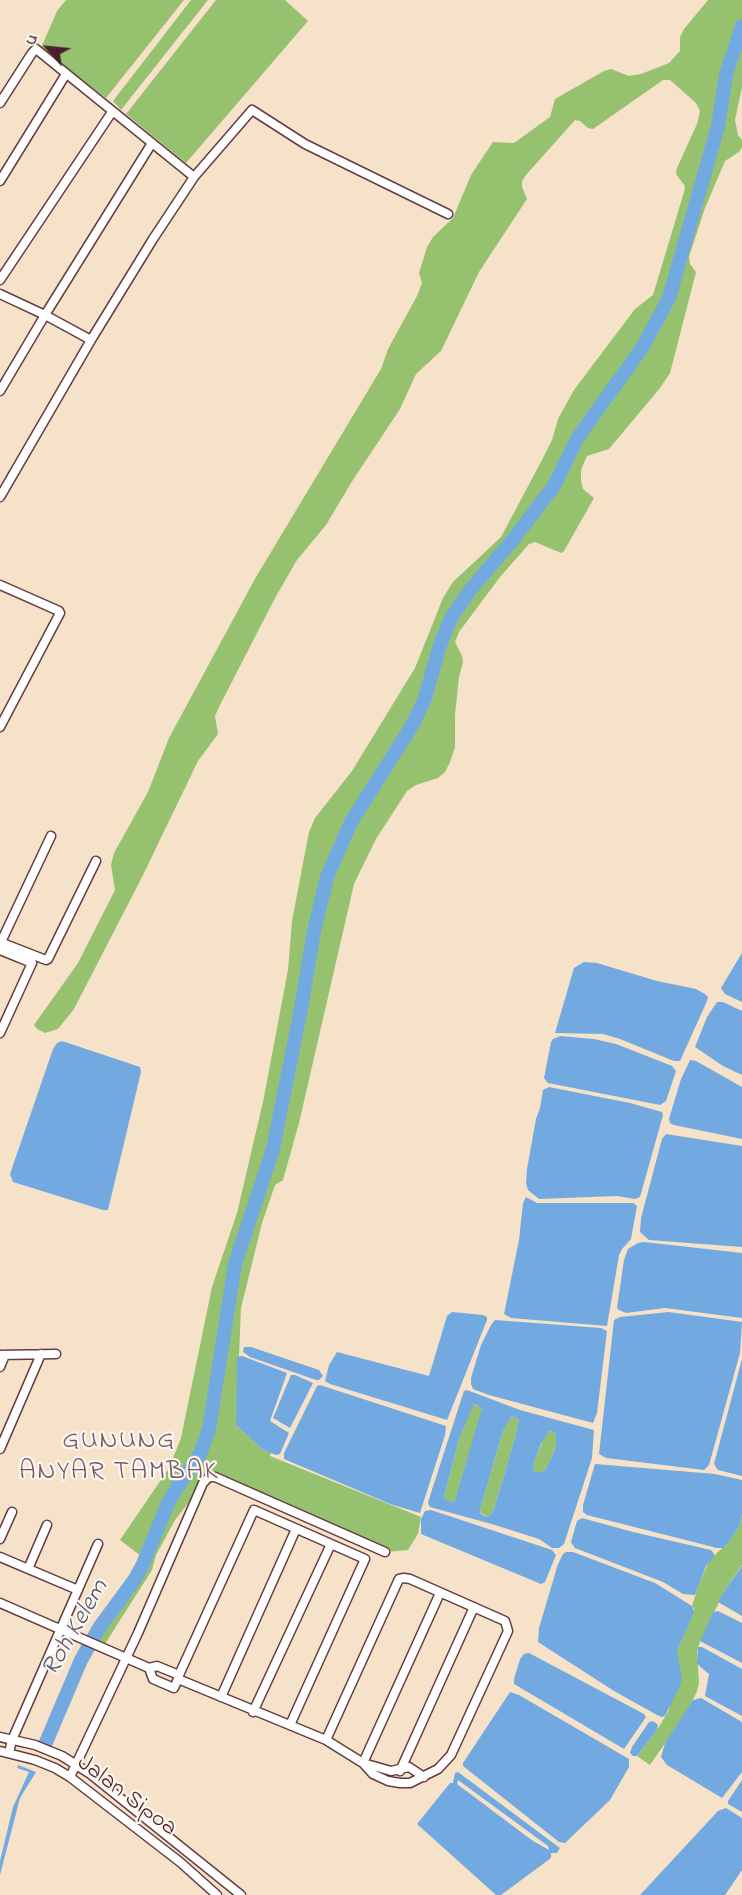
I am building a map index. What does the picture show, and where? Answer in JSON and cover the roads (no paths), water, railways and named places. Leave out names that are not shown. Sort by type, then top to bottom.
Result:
[{"type":"street","points":[[0,103],[36,49],[194,177]]},
{"type":"street","points":[[0,181],[66,74]]},
{"type":"street","points":[[0,497],[91,340],[194,177],[252,110],[305,144],[448,214]]},
{"type":"street","points":[[0,280],[112,112]]},
{"type":"street","points":[[0,391],[152,143]]},
{"type":"street","points":[[0,294],[91,340]]},
{"type":"street","points":[[0,585],[60,613],[0,728]]},
{"type":"street","points":[[51,836],[0,942],[46,960],[51,957],[96,861]]},
{"type":"street","points":[[0,1033],[32,963],[1,953]]},
{"type":"street","points":[[0,1449],[41,1354]]},
{"type":"street","points":[[0,1367],[3,1355],[56,1354]]},
{"type":"street","points":[[70,1777],[127,1657],[203,1484],[209,1477],[215,1477],[385,1552]]},
{"type":"street","points":[[149,1668],[153,1678],[174,1688],[254,1510],[365,1559],[290,1725]]},
{"type":"street","points":[[0,1539],[12,1512]]},
{"type":"street","points":[[28,1569],[47,1525]]},
{"type":"street","points":[[221,1697],[296,1529]]},
{"type":"street","points":[[4,1752],[12,1740],[98,1544]]},
{"type":"street","points":[[253,1712],[331,1544]]},
{"type":"street","points":[[0,1557],[78,1590]]},
{"type":"street","points":[[0,1603],[149,1668],[157,1666],[253,1712],[326,1740],[363,1763],[373,1774],[388,1781],[410,1783],[438,1769],[451,1755],[508,1631],[506,1621],[410,1579],[399,1580],[326,1740]]},
{"type":"street","points":[[363,1763],[440,1593]]},
{"type":"street","points":[[400,1771],[474,1607]]},
{"type":"street","points":[[0,1737],[35,1745],[62,1756],[121,1797],[241,1895]]},
{"type":"street","name":"Jalan Sipoa","points":[[4,1752],[55,1768],[70,1777],[180,1862],[217,1895]]},
{"type":"street","points":[[363,1763],[391,1771],[400,1771],[410,1767],[424,1777]]},
{"type":"water","points":[[742,953],[742,1002],[725,994],[721,988]]},
{"type":"water","points":[[584,962],[597,963],[657,981],[696,989],[708,997],[680,1061],[674,1061],[603,1034],[555,1033],[574,968]]},
{"type":"water","points":[[717,1002],[723,1002],[742,1011],[742,1075],[723,1066],[695,1047],[707,1017]]},
{"type":"water","points":[[560,1036],[594,1039],[616,1044],[672,1066],[676,1071],[666,1101],[660,1105],[548,1083],[544,1078],[551,1042]]},
{"type":"water","points":[[62,1041],[140,1067],[141,1072],[108,1210],[13,1182],[10,1174],[53,1049],[57,1043]]},
{"type":"water","points":[[690,1060],[696,1061],[742,1087],[742,1139],[670,1123],[669,1119],[681,1079]]},
{"type":"water","points":[[549,1087],[630,1103],[662,1112],[640,1197],[635,1199],[617,1196],[539,1199],[528,1190],[527,1169],[536,1119],[543,1090]]},
{"type":"water","points":[[666,1134],[742,1146],[742,1247],[649,1240],[640,1232],[641,1218],[662,1139]]},
{"type":"water","points":[[526,1197],[537,1203],[633,1203],[637,1206],[631,1239],[619,1255],[607,1326],[511,1318],[504,1314],[519,1240],[523,1203]]},
{"type":"water","points":[[644,1242],[742,1253],[742,1318],[665,1308],[626,1313],[619,1310],[617,1308],[624,1260],[628,1249]]},
{"type":"water","points":[[452,1312],[483,1315],[487,1317],[487,1320],[447,1420],[325,1381],[329,1365],[337,1352],[429,1376],[447,1316]]},
{"type":"water","points":[[669,1312],[742,1322],[740,1353],[709,1465],[704,1470],[606,1458],[599,1454],[614,1320],[620,1317]]},
{"type":"water","points":[[495,1320],[601,1328],[607,1331],[597,1413],[593,1423],[473,1389],[471,1378],[481,1345]]},
{"type":"water","points":[[244,1347],[251,1347],[319,1370],[323,1376],[316,1380],[250,1357],[243,1352]]},
{"type":"water","points":[[242,1356],[287,1373],[270,1421],[289,1433],[280,1454],[276,1455],[263,1450],[236,1425],[237,1357]]},
{"type":"water","points":[[742,1359],[742,1476],[718,1470],[714,1464]]},
{"type":"water","points":[[291,1375],[313,1383],[290,1428],[273,1418]]},
{"type":"water","points":[[320,1385],[446,1426],[420,1513],[390,1504],[284,1459],[284,1453],[317,1386]]},
{"type":"water","points":[[467,1390],[520,1410],[594,1430],[592,1458],[564,1544],[559,1548],[552,1548],[539,1539],[495,1525],[430,1507],[428,1503],[430,1496],[464,1391]],"holes":[[[474,1404],[482,1408],[455,1500],[452,1502],[444,1497],[459,1439]],[[512,1416],[519,1419],[493,1512],[487,1517],[481,1514],[480,1510],[503,1431]],[[549,1431],[554,1432],[556,1436],[555,1449],[546,1469],[537,1472],[534,1471],[533,1465]]]},
{"type":"water","points":[[595,1464],[715,1474],[742,1480],[742,1514],[739,1527],[723,1548],[717,1548],[587,1515],[583,1512],[583,1505]]},
{"type":"water","points":[[431,1510],[552,1550],[556,1555],[545,1582],[541,1584],[421,1534],[421,1519],[425,1511]]},
{"type":"water","points":[[582,1518],[711,1550],[714,1557],[706,1566],[695,1595],[683,1594],[663,1582],[575,1548],[571,1542],[577,1521]]},
{"type":"water","points":[[566,1552],[573,1552],[655,1583],[692,1606],[694,1612],[677,1651],[682,1677],[680,1686],[665,1716],[657,1715],[614,1691],[538,1642],[539,1628],[558,1564]]},
{"type":"water","points":[[742,1566],[742,1616],[718,1602]]},
{"type":"water","points":[[718,1611],[742,1623],[742,1663],[700,1641],[713,1612]]},
{"type":"water","points":[[698,1647],[742,1669],[742,1716],[705,1696],[709,1674],[697,1664]]},
{"type":"water","points":[[529,1653],[644,1714],[646,1717],[624,1749],[514,1684],[520,1659],[524,1654]]},
{"type":"water","points":[[510,1692],[519,1695],[629,1759],[629,1767],[610,1800],[565,1843],[559,1842],[463,1766]]},
{"type":"water","points":[[701,1698],[742,1722],[742,1772],[722,1798],[667,1765],[661,1757],[665,1743],[693,1700]]},
{"type":"water","points":[[653,1721],[658,1725],[657,1730],[637,1756],[633,1756],[630,1753],[632,1747],[649,1722]]},
{"type":"water","points":[[18,1765],[36,1772],[20,1798],[0,1875],[0,1861],[13,1807],[29,1772],[17,1768]]},
{"type":"water","points":[[458,1772],[560,1848],[557,1853],[551,1853],[551,1858],[501,1895],[496,1895],[417,1824],[450,1783],[453,1783],[455,1773]],"holes":[[[458,1780],[548,1846],[549,1850],[533,1841],[457,1784]]]},
{"type":"water","points":[[742,1780],[742,1812],[728,1804],[728,1801]]},
{"type":"water","points":[[726,1808],[742,1818],[742,1870],[725,1895],[640,1895],[718,1811]]},
{"type":"waterway","name":"Roh Kelem","points":[[44,1747],[81,1660],[99,1628],[135,1579],[168,1503],[200,1454],[209,1429],[235,1264],[273,1149],[314,931],[327,877],[351,822],[413,724],[425,698],[440,645],[452,616],[554,486],[578,437],[642,348],[669,298],[718,126],[726,75],[742,26]]},
{"type":"district","name":"GUNUNG ANYAR TAMBAK","points":[[119,1458]]}]
